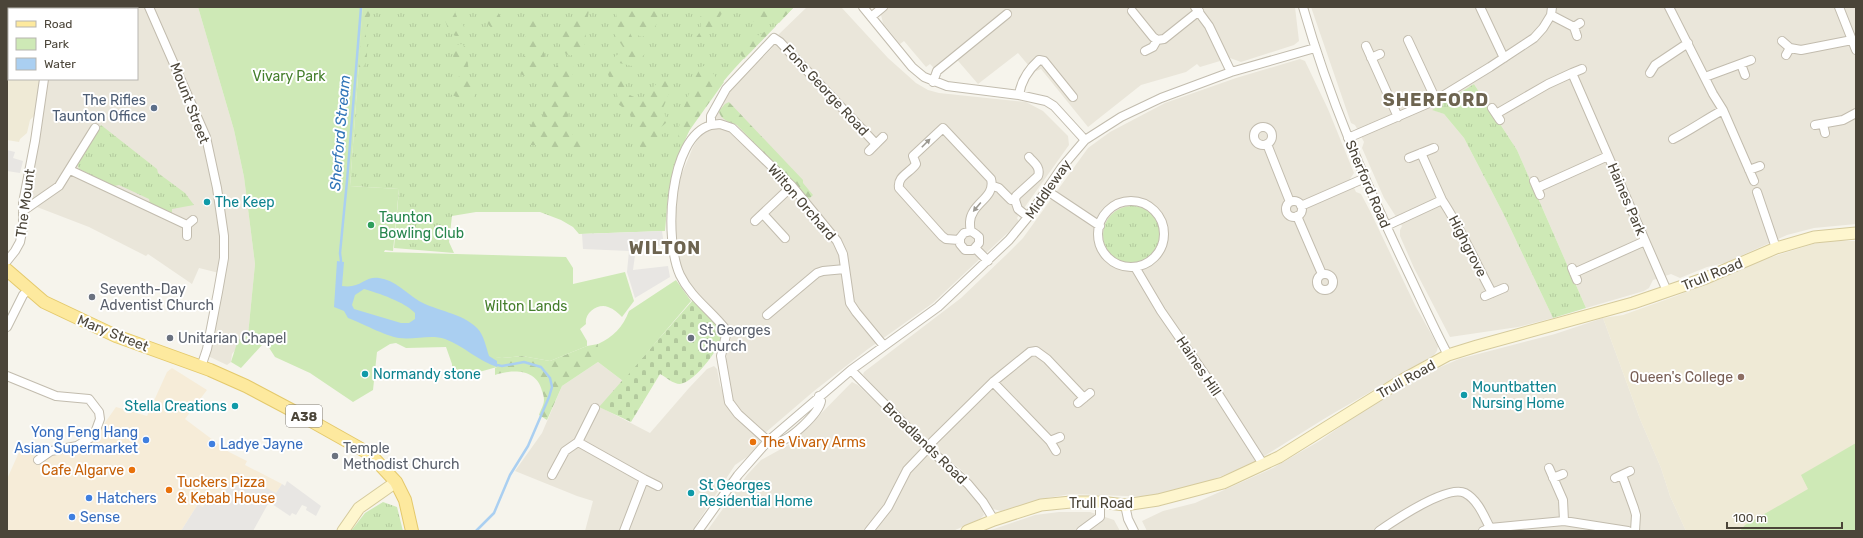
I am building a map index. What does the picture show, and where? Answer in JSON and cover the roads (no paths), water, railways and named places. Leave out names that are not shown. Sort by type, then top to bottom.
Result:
[{"type":"main road","name":"A38","points":[[7,270],[29,289]]},
{"type":"main road","name":"Mary Street","points":[[29,289],[44,302],[80,320],[201,367]]},
{"type":"main road","name":"A38","points":[[201,367],[246,386],[348,440],[370,454],[396,482],[405,500],[412,531]]},
{"type":"street","name":"Mount Street","points":[[149,7],[206,137],[217,188],[224,236],[224,258],[207,349],[201,367]]},
{"type":"street","points":[[863,7],[912,67],[924,77],[933,82],[947,86],[1019,95],[1046,101],[1054,106],[1085,140]]},
{"type":"street","points":[[871,17],[883,7]]},
{"type":"street","name":"Sherford Road","points":[[1303,7],[1315,48],[1348,138],[1386,226],[1448,355]]},
{"type":"street","points":[[1480,7],[1504,58]]},
{"type":"street","points":[[1669,7],[1723,110],[1754,181]]},
{"type":"street","points":[[1839,7],[1856,50]]},
{"type":"street","points":[[1145,51],[1152,49],[1157,40],[1164,38],[1197,9],[1210,26],[1231,72]]},
{"type":"street","points":[[1131,11],[1157,40]]},
{"type":"street","points":[[1348,138],[1436,100],[1504,58],[1534,38],[1543,28],[1551,11],[1577,25],[1577,36]]},
{"type":"street","points":[[933,82],[937,71],[1007,14]]},
{"type":"street","name":"Fons George Road","points":[[711,125],[711,116],[726,89],[774,38],[780,42],[876,144]]},
{"type":"street","points":[[1408,40],[1436,100]]},
{"type":"street","points":[[1782,41],[1788,52],[1852,40]]},
{"type":"street","points":[[1650,73],[1655,65],[1688,43]]},
{"type":"street","points":[[1366,46],[1398,117]]},
{"type":"street","name":"Middleway","points":[[698,531],[738,475],[770,440],[819,396],[851,370],[938,307],[1009,240],[1028,217],[1071,154],[1085,140],[1100,129],[1140,106],[1231,72],[1315,48]]},
{"type":"street","points":[[1371,58],[1380,54]]},
{"type":"street","points":[[1019,95],[1021,82],[1030,68],[1039,60],[1044,61],[1073,97]]},
{"type":"street","points":[[1705,77],[1751,60]]},
{"type":"street","points":[[1741,64],[1745,75]]},
{"type":"street","points":[[1496,114],[1548,84],[1582,69]]},
{"type":"street","name":"Haines Park","points":[[1572,73],[1667,292]]},
{"type":"street","name":"The Mount","points":[[7,261],[20,242],[23,227],[23,210],[44,80]]},
{"type":"street","points":[[1673,139],[1698,126],[1723,110]]},
{"type":"street","points":[[1825,133],[1819,125],[1843,120],[1856,113]]},
{"type":"street","name":"Wilton Orchard","points":[[711,125],[720,124],[732,128],[792,186],[837,241],[843,254],[850,303],[884,346]]},
{"type":"street","points":[[711,125],[698,130],[693,136],[677,174],[670,222],[672,238],[678,269],[686,287],[727,331],[721,356],[729,402],[738,414],[770,440]]},
{"type":"street","points":[[23,210],[59,186],[96,128]]},
{"type":"street","points":[[959,240],[946,239],[942,236],[899,188],[898,183],[901,178],[916,164],[913,156],[944,128],[991,179],[993,186],[988,195],[970,216],[972,231]]},
{"type":"street","name":"Fons George Road","points":[[869,151],[883,137]]},
{"type":"street","points":[[1267,144],[1290,202]]},
{"type":"street","points":[[1410,158],[1434,148]]},
{"type":"street","name":"Highgrove","points":[[1421,153],[1442,200],[1458,224],[1489,294],[1504,288]]},
{"type":"street","name":"Haines Park","points":[[1537,188],[1608,156]]},
{"type":"street","points":[[1028,217],[1018,209],[1015,200],[1016,196],[1038,176],[1038,167],[1029,157]]},
{"type":"street","points":[[1749,170],[1760,166]]},
{"type":"street","points":[[70,170],[190,223],[187,236]]},
{"type":"street","points":[[1301,206],[1365,178]]},
{"type":"street","points":[[755,221],[792,186]]},
{"type":"street","points":[[993,186],[999,188],[1011,200],[1015,200]]},
{"type":"street","points":[[1046,190],[1100,226]]},
{"type":"street","points":[[1758,192],[1776,248]]},
{"type":"street","name":"Highgrove","points":[[1386,226],[1442,200]]},
{"type":"street","points":[[1296,201],[1301,206],[1301,212],[1297,216],[1289,216],[1286,212],[1287,205],[1290,202],[1296,201]]},
{"type":"street","points":[[1127,202],[1144,204],[1151,208],[1159,216],[1163,226],[1164,237],[1162,246],[1157,255],[1147,263],[1135,267],[1126,266],[1109,259],[1100,243],[1100,226],[1106,213],[1112,207],[1127,202]]},
{"type":"street","points":[[763,214],[785,238]]},
{"type":"street","points":[[1297,216],[1322,274]]},
{"type":"street","points":[[972,231],[977,234],[980,240],[976,248],[970,251],[965,250],[959,240],[964,233],[972,231]]},
{"type":"street","name":"Trull Road","points":[[967,531],[994,520],[1041,505],[1071,502],[1100,502],[1125,505],[1158,500],[1223,483],[1279,457],[1404,379],[1448,355],[1607,311],[1667,292],[1706,278],[1776,248],[1814,237],[1856,233]]},
{"type":"street","name":"Haines Park","points":[[1574,274],[1645,241]]},
{"type":"street","points":[[976,248],[988,261]]},
{"type":"street","name":"Haines Hill","points":[[1135,267],[1162,311],[1215,389],[1263,464]]},
{"type":"street","points":[[767,315],[817,273],[845,269]]},
{"type":"street","points":[[7,327],[23,295],[29,289]]},
{"type":"street","points":[[869,531],[888,507],[907,470],[993,382],[1030,352],[1036,351],[1047,359],[1084,398]]},
{"type":"street","name":"Broadlands Road","points":[[851,370],[928,447],[968,484],[983,502],[994,520]]},
{"type":"street","points":[[7,376],[56,396],[89,399],[98,412],[100,419],[90,438],[78,446],[51,451],[38,460]]},
{"type":"street","points":[[993,382],[1050,441],[1056,451]]},
{"type":"street","points":[[552,475],[565,451],[578,442],[595,408]]},
{"type":"street","points":[[1050,441],[1060,437]]},
{"type":"street","points":[[578,442],[658,486]]},
{"type":"street","points":[[1549,468],[1563,500],[1564,521]]},
{"type":"street","points":[[1630,471],[1618,476],[1634,508],[1636,515],[1635,531]]},
{"type":"street","points":[[1553,478],[1563,474]]},
{"type":"street","points":[[624,531],[644,479]]},
{"type":"street","points":[[343,531],[359,508],[396,482]]},
{"type":"street","points":[[1379,531],[1404,514],[1451,491],[1464,492],[1471,497],[1484,516],[1487,530],[1564,521],[1602,529],[1628,531]]},
{"type":"street","points":[[1081,531],[1100,517],[1100,502]]},
{"type":"street","points":[[1125,505],[1128,520],[1134,531]]},
{"type":"water","points":[[337,261],[344,262],[342,286],[354,286],[374,278],[385,279],[395,284],[419,301],[471,323],[481,334],[489,356],[497,361],[497,367],[445,339],[434,337],[393,337],[348,318],[344,311],[334,307]],"holes":[[[364,289],[391,298],[405,305],[415,313],[415,319],[409,323],[401,323],[354,309],[352,305],[355,295]]]},
{"type":"waterway","name":"Sherford Stream","points":[[341,261],[340,253],[361,7]]},
{"type":"waterway","points":[[476,531],[494,513],[510,475],[528,446],[552,387],[550,378],[541,367],[524,362],[502,366],[497,365]]},
{"type":"place","name":"The Rifles Taunton Office","points":[[154,108]]},
{"type":"place","name":"The Keep","points":[[207,202]]},
{"type":"place","name":"Taunton Bowling Club","points":[[371,225]]},
{"type":"place","name":"Seventh-Day Adventist Church","points":[[92,297]]},
{"type":"place","name":"Unitarian Chapel","points":[[170,338]]},
{"type":"place","name":"St Georges Church","points":[[691,338]]},
{"type":"place","name":"Normandy stone","points":[[365,374]]},
{"type":"place","name":"Queen's College","points":[[1741,377]]},
{"type":"place","name":"Mountbatten Nursing Home","points":[[1464,395]]},
{"type":"place","name":"Stella Creations","points":[[235,406]]},
{"type":"place","name":"Yong Feng Hang Asian Supermarket","points":[[146,440]]},
{"type":"place","name":"The Vivary Arms","points":[[753,442]]},
{"type":"place","name":"Ladye Jayne","points":[[212,444]]},
{"type":"place","name":"Temple Methodist Church","points":[[335,456]]},
{"type":"place","name":"Cafe Algarve","points":[[132,470]]},
{"type":"place","name":"Tuckers Pizza & Kebab House","points":[[169,490]]},
{"type":"place","name":"St Georges Residential Home","points":[[691,493]]},
{"type":"place","name":"Hatchers","points":[[89,498]]},
{"type":"place","name":"Sense","points":[[72,517]]},
{"type":"district","name":"SHERFORD","points":[[1436,100]]},
{"type":"district","name":"WILTON","points":[[665,248]]},
{"type":"park label","name":"Vivary Park","points":[[289,76]]},
{"type":"park label","name":"Wilton Lands","points":[[526,306]]}]
